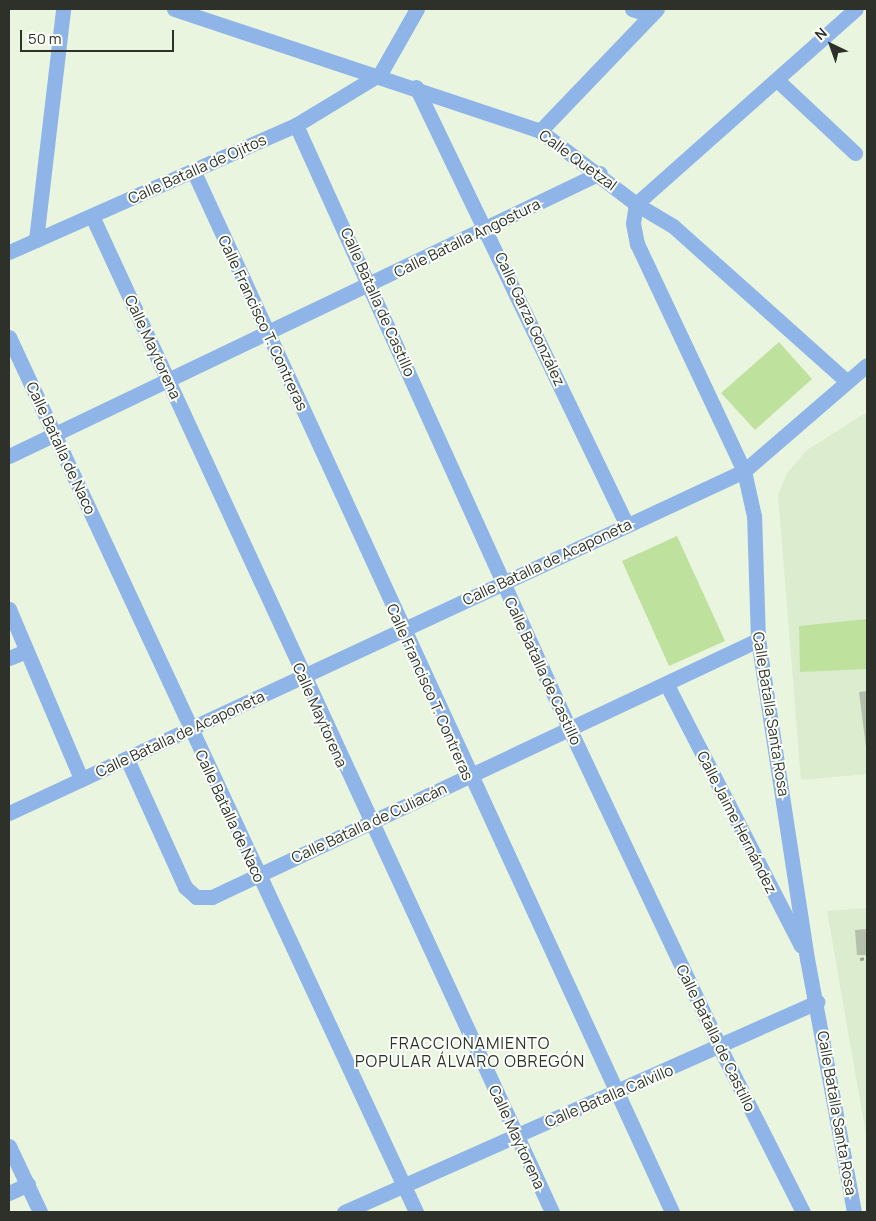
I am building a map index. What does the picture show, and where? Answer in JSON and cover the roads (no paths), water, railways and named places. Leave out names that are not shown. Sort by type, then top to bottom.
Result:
[{"type":"street","points":[[36,240],[63,9]]},
{"type":"street","name":"Calle Quetzal","points":[[174,9],[380,74],[540,131],[600,173],[636,204],[673,226],[845,380]]},
{"type":"street","points":[[380,74],[417,9]]},
{"type":"street","points":[[632,9],[654,12]]},
{"type":"street","points":[[636,204],[856,9]]},
{"type":"street","points":[[540,131],[654,12]]},
{"type":"street","name":"Calle Batalla de Ojitos","points":[[9,252],[296,125],[380,74]]},
{"type":"street","points":[[777,80],[856,153]]},
{"type":"street","name":"Calle Garza González","points":[[416,87],[487,229],[627,525]]},
{"type":"street","name":"Calle Batalla de Castillo","points":[[296,125],[371,285],[501,582],[569,728],[720,1048],[803,1212]]},
{"type":"street","name":"Calle Francisco T. Contreras","points":[[193,170],[469,777],[672,1212]]},
{"type":"street","name":"Calle Batalla Angostura","points":[[9,456],[168,379],[371,285],[600,173]]},
{"type":"street","name":"Calle Batalla Santa Rosa","points":[[636,204],[637,244],[744,471],[754,516],[758,640],[808,959],[854,1212]]},
{"type":"street","name":"Calle Maytorena","points":[[92,216],[168,379],[369,824],[552,1212]]},
{"type":"street","name":"Calle Batalla de Naco","points":[[9,337],[190,730],[416,1212]]},
{"type":"street","points":[[845,380],[866,367]]},
{"type":"street","name":"Calle Batalla de Acaponeta","points":[[9,813],[403,631],[501,582],[744,471],[845,380]]},
{"type":"street","points":[[9,608],[81,779]]},
{"type":"street","name":"Calle Batalla de Culiacán","points":[[128,759],[185,887],[196,897],[212,897],[257,874],[369,824],[569,728],[667,685],[758,640]]},
{"type":"street","points":[[9,658],[26,651]]},
{"type":"street","name":"Calle Jaime Hernández","points":[[667,685],[808,959]]},
{"type":"street","name":"Calle Batalla Calvillo","points":[[344,1212],[516,1135],[616,1094],[720,1048],[817,1002]]},
{"type":"street","points":[[9,1146],[40,1212]]},
{"type":"street","points":[[9,1193],[28,1184]]},
{"type":"district","name":"FRACCIONAMIENTO POPULAR ÁLVARO OBREGÓN","points":[[470,1052]]}]
